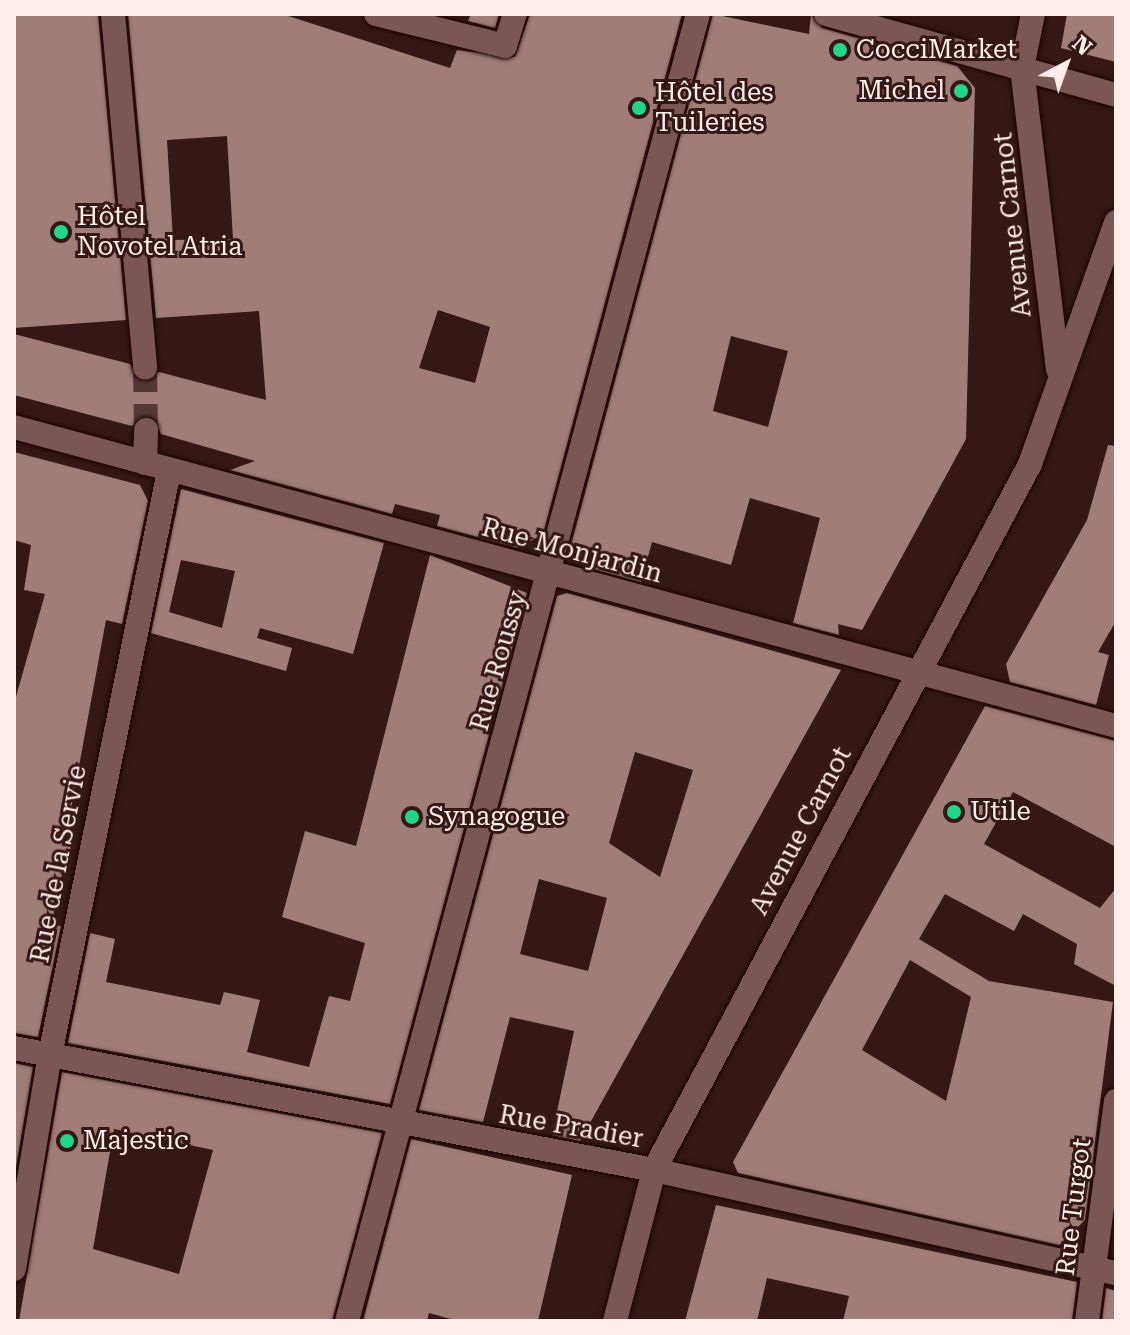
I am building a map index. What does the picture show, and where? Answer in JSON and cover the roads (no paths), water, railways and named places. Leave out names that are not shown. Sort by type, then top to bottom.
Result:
[{"type":"street","points":[[113,14],[145,368]]},
{"type":"street","points":[[376,14],[505,46],[515,14]]},
{"type":"street","name":"Rue Roussy","points":[[347,1321],[398,1125],[553,574],[698,14]]},
{"type":"street","points":[[826,14],[1116,95]]},
{"type":"street","name":"Avenue Carnot","points":[[1033,14],[1022,68],[1058,375]]},
{"type":"street","name":"Avenue Carnot","points":[[615,1321],[654,1170],[914,676],[1030,464],[1058,375],[1116,222]]},
{"type":"street","name":"Rue Monjardin","points":[[14,427],[914,676],[1116,726]]},
{"type":"street","points":[[145,463],[146,430]]},
{"type":"street","name":"Rue de la Servie","points":[[14,1269],[50,1055],[169,471]]},
{"type":"street","name":"Rue Pradier","points":[[14,1048],[398,1125],[654,1170],[1105,1271]]},
{"type":"street","name":"Rue Turgot","points":[[1087,1321],[1105,1271],[1116,1101]]},
{"type":"tunnel","points":[[145,368],[146,430]]},
{"type":"place","name":"CocciMarket","points":[[840,50]]},
{"type":"place","name":"Michel","points":[[961,91]]},
{"type":"place","name":"Hôtel des Tuileries","points":[[639,108]]},
{"type":"place","name":"Hôtel Novotel Atria","points":[[61,232]]},
{"type":"place","name":"Utile","points":[[954,812]]},
{"type":"place","name":"Synagogue","points":[[412,817]]},
{"type":"place","name":"Majestic","points":[[67,1141]]}]
